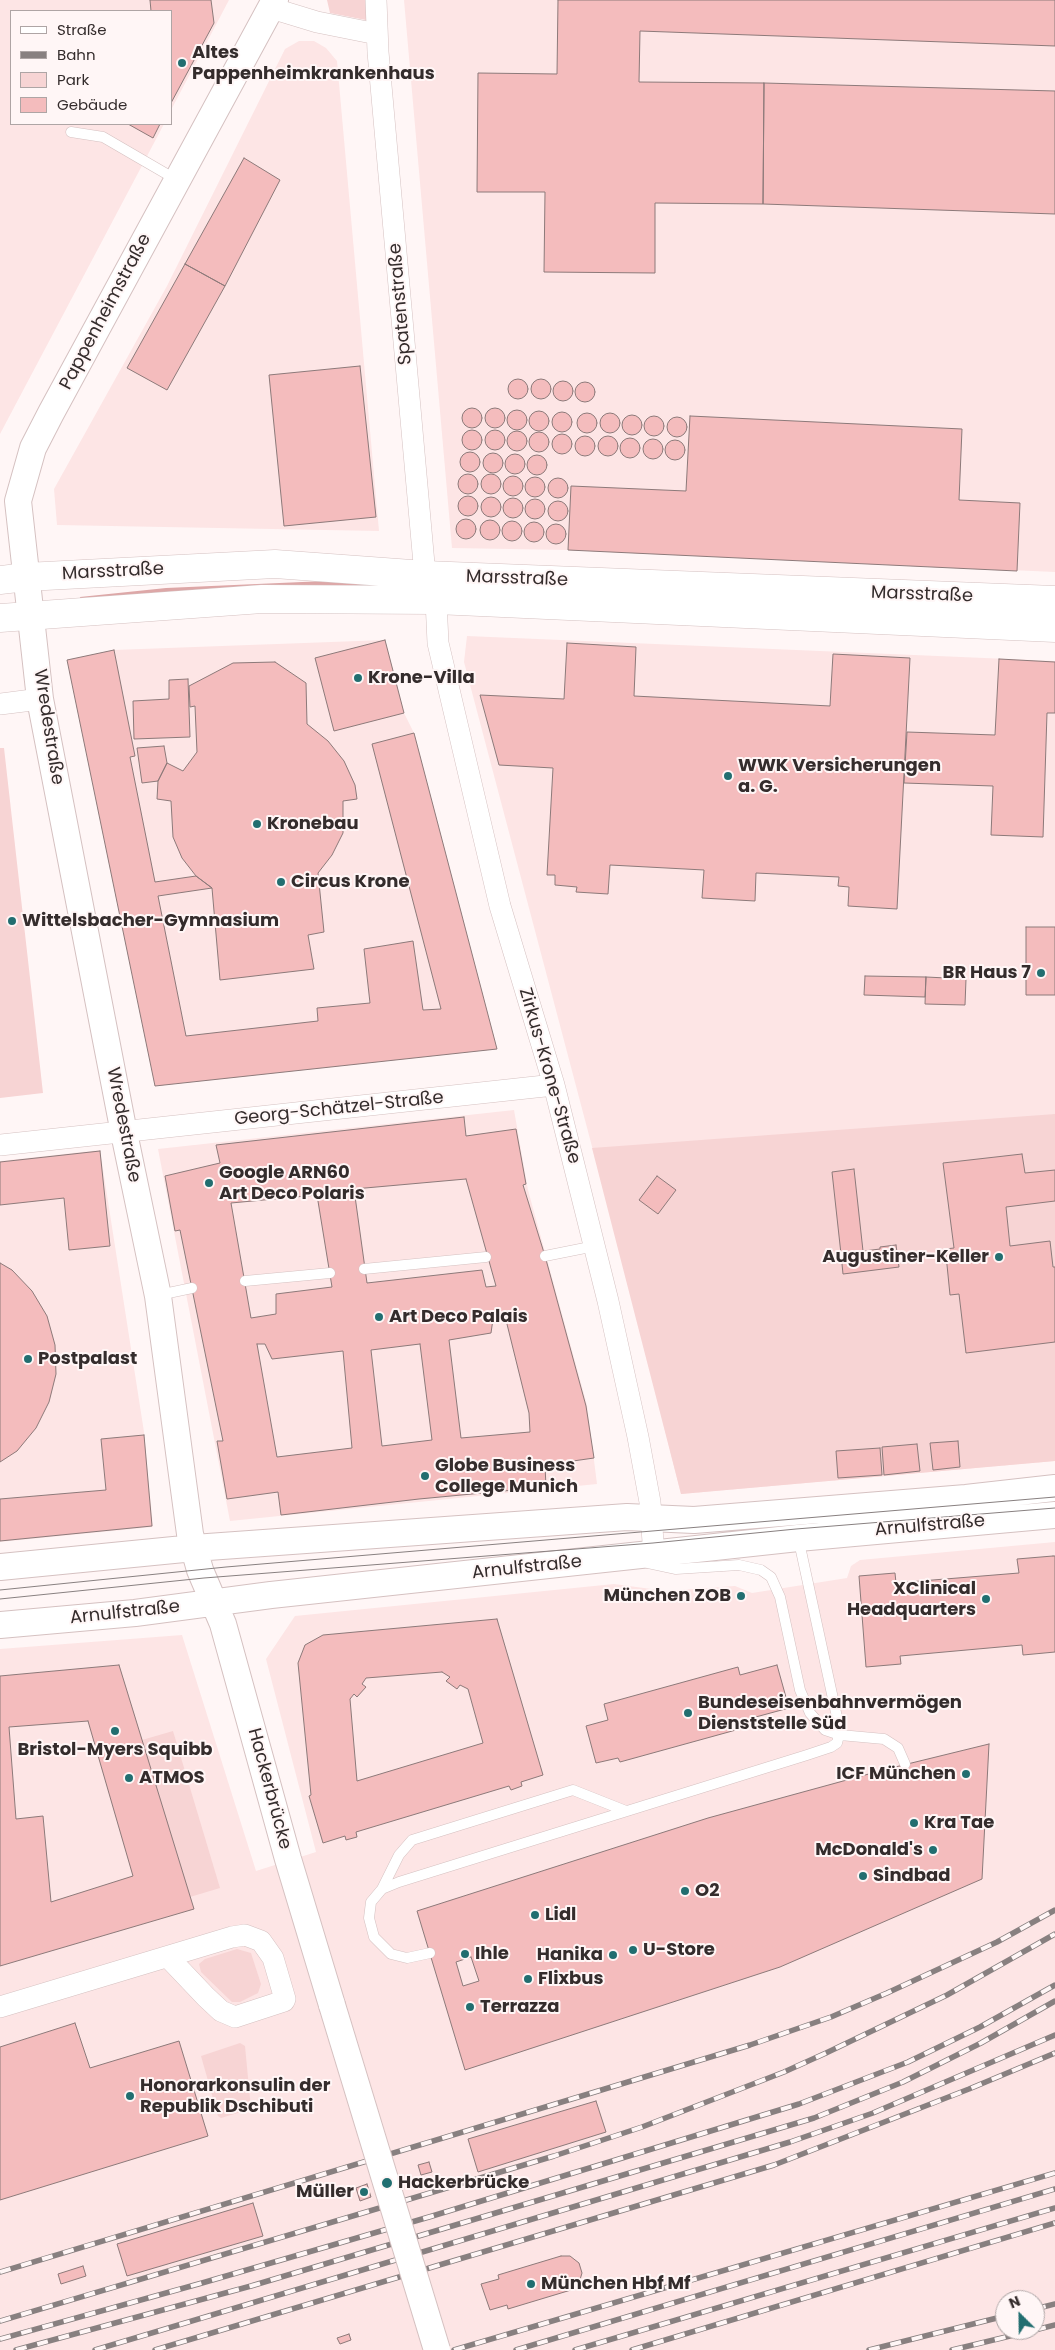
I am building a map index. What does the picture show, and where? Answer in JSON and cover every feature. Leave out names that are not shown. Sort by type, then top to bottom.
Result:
[{"type":"main road","name":"Marsstraße","points":[[13,578],[275,564],[425,575],[1045,600]]},
{"type":"main road","name":"Marsstraße","points":[[0,618],[262,600],[436,600],[1044,628]]},
{"type":"street","name":"Spatenstraße","points":[[376,0],[377,34],[425,575]]},
{"type":"street","points":[[277,3],[317,22],[377,34]]},
{"type":"street","name":"Pappenheimstraße","points":[[35,646],[32,615],[13,578],[18,502],[33,448],[177,180],[277,3]]},
{"type":"street","name":"Zirkus-Krone-Straße","points":[[436,600],[438,643],[500,906],[554,1085],[595,1246],[638,1437],[651,1519],[654,1555]]},
{"type":"street","name":"Marsstraße","points":[[1044,628],[1045,600]]},
{"type":"street","name":"Wredestraße","points":[[35,646],[40,699],[124,1133],[158,1296],[187,1515],[194,1548],[214,1602]]},
{"type":"street","points":[[0,704],[40,699]]},
{"type":"street","name":"Georg-Schätzel-Straße","points":[[0,1145],[554,1085]]},
{"type":"street","name":"Arnulfstraße","points":[[0,1625],[135,1613],[214,1602],[654,1555],[795,1525],[966,1498],[1055,1488]]},
{"type":"street","name":"Arnulfstraße","points":[[0,1567],[194,1548],[627,1517],[795,1525],[1055,1515]]},
{"type":"street","name":"Hackerbrücke","points":[[214,1602],[223,1624],[288,1859],[437,2350]]},
{"type":"street","points":[[0,2007],[168,1957],[232,1938],[244,1935],[261,1941],[273,1958],[285,1999],[235,2017],[221,2011],[168,1957]]},
{"type":"lane","points":[[70,132],[103,138],[177,180]]},
{"type":"lane","points":[[545,1256],[595,1246]]},
{"type":"lane","points":[[364,1269],[486,1257]]},
{"type":"lane","points":[[245,1281],[330,1273]]},
{"type":"lane","points":[[158,1296],[192,1288]]},
{"type":"lane","points":[[382,1889],[399,1882],[831,1747],[837,1743],[840,1735],[795,1525]]},
{"type":"lane","points":[[615,1559],[642,1561],[676,1569],[739,1565],[761,1570],[770,1577],[780,1597],[803,1699],[810,1713],[825,1730],[840,1735],[884,1738],[898,1748],[905,1764]]},
{"type":"lane","points":[[430,1953],[407,1958],[391,1954],[374,1937],[369,1918],[371,1902],[382,1889],[399,1855],[412,1840],[572,1790],[626,1811]]},
{"type":"shaded area","points":[[0,0],[229,0],[172,108],[172,10],[10,10],[10,125],[163,125],[0,434]]},
{"type":"shaded area","points":[[404,0],[1055,0],[1055,572],[568,550],[452,548]]},
{"type":"shaded area","points":[[299,41],[314,41],[326,48],[337,61],[379,531],[57,525],[54,489],[167,286],[285,49]]},
{"type":"shaded area","points":[[325,581],[996,610],[996,614],[81,603],[80,597],[166,588]]},
{"type":"shaded area","points":[[467,636],[1055,661],[1055,1461],[681,1494],[632,1298],[464,662]]},
{"type":"shaded area","name":"Circus Krone","points":[[385,640],[404,713],[414,733],[497,1049],[155,1086],[67,660],[114,650]]},
{"type":"shaded area","name":"Art Deco Palais","points":[[514,1110],[528,1190],[587,1405],[597,1484],[230,1521],[158,1149]]},
{"type":"shaded area","points":[[100,1150],[144,1432],[153,1527],[0,1542],[0,1161]]},
{"type":"shaded area","points":[[1055,1542],[1055,2350],[0,2350],[0,1649],[182,1635],[256,1871],[316,1852],[266,1659],[295,1616],[614,1584],[666,1591],[735,1586],[752,1593],[847,1578],[851,1566],[860,1560]]},
{"type":"green space","points":[[327,0],[369,0],[371,21],[330,13]]},
{"type":"green space","name":"Wittelsbacher-Gymnasium","points":[[0,748],[4,748],[43,1093],[0,1098]]},
{"type":"green space","name":"Augustiner-Keller","points":[[1055,1114],[1055,1461],[681,1494],[592,1148]]},
{"type":"green space","points":[[173,1731],[220,1888],[190,1897],[142,1740]]},
{"type":"green space","points":[[237,1949],[251,1953],[261,1984],[258,1993],[240,2002],[232,2002],[201,1972],[199,1964],[205,1959]]},
{"type":"green space","points":[[240,2043],[245,2046],[251,2109],[221,2118],[218,2116],[201,2056]]},
{"type":"building","name":"Altes Pappenheimkrankenhaus","points":[[150,0],[211,0],[214,23],[172,101],[172,10],[151,10]]},
{"type":"building","points":[[558,0],[1055,0],[1055,46],[640,31],[639,82],[764,83],[763,204],[655,203],[655,273],[544,272],[545,192],[477,192],[478,73],[557,74]]},
{"type":"building","points":[[764,83],[1055,91],[1055,214],[763,204]]},
{"type":"building","name":"Altes Pappenheimkrankenhaus","points":[[130,125],[160,125],[153,138]]},
{"type":"building","points":[[244,158],[280,180],[225,286],[185,264]]},
{"type":"building","points":[[185,264],[225,286],[167,390],[127,368]]},
{"type":"building","points":[[360,366],[376,517],[284,526],[269,375]]},
{"type":"building","points":[[518,379],[525,382],[528,389],[525,396],[518,399],[511,396],[508,389],[511,382]]},
{"type":"building","points":[[541,379],[548,382],[551,389],[548,396],[541,399],[534,396],[531,389],[534,382]]},
{"type":"building","points":[[563,381],[570,384],[573,391],[570,398],[563,401],[556,398],[553,391],[556,384]]},
{"type":"building","points":[[585,382],[592,385],[595,392],[592,399],[585,402],[578,399],[575,392],[578,385]]},
{"type":"building","points":[[472,408],[479,411],[482,418],[479,425],[472,428],[465,425],[462,418],[465,411]]},
{"type":"building","points":[[495,408],[502,411],[505,418],[502,425],[495,428],[488,425],[485,418],[488,411]]},
{"type":"building","points":[[517,410],[524,413],[527,420],[524,427],[517,430],[510,427],[507,420],[510,413]]},
{"type":"building","points":[[539,411],[546,414],[549,421],[546,428],[539,431],[532,428],[529,421],[532,414]]},
{"type":"building","points":[[562,412],[569,415],[572,422],[569,429],[562,432],[555,429],[552,422],[555,415]]},
{"type":"building","points":[[587,413],[594,416],[597,423],[594,430],[587,433],[580,430],[577,423],[580,416]]},
{"type":"building","points":[[610,413],[617,416],[620,423],[617,430],[610,433],[603,430],[600,423],[603,416]]},
{"type":"building","points":[[632,415],[639,418],[642,425],[639,432],[632,435],[625,432],[622,425],[625,418]]},
{"type":"building","points":[[654,416],[661,419],[664,426],[661,433],[654,436],[647,433],[644,426],[647,419]]},
{"type":"building","points":[[690,416],[962,429],[959,500],[1020,503],[1017,571],[568,550],[571,486],[686,491]]},
{"type":"building","points":[[677,417],[684,420],[687,427],[684,434],[677,437],[670,434],[667,427],[670,420]]},
{"type":"building","points":[[472,430],[479,433],[482,440],[479,447],[472,450],[465,447],[462,440],[465,433]]},
{"type":"building","points":[[495,430],[502,433],[505,440],[502,447],[495,450],[488,447],[485,440],[488,433]]},
{"type":"building","points":[[517,431],[524,434],[527,441],[524,448],[517,451],[510,448],[507,441],[510,434]]},
{"type":"building","points":[[539,432],[546,435],[549,442],[546,449],[539,452],[532,449],[529,442],[532,435]]},
{"type":"building","points":[[562,434],[569,437],[572,444],[569,451],[562,454],[555,451],[552,444],[555,437]]},
{"type":"building","points":[[585,436],[592,439],[595,446],[592,453],[585,456],[578,453],[575,446],[578,439]]},
{"type":"building","points":[[608,436],[615,439],[618,446],[615,453],[608,456],[601,453],[598,446],[601,439]]},
{"type":"building","points":[[630,438],[637,441],[640,448],[637,455],[630,458],[623,455],[620,448],[623,441]]},
{"type":"building","points":[[653,439],[660,442],[663,449],[660,456],[653,459],[646,456],[643,449],[646,442]]},
{"type":"building","points":[[675,440],[682,443],[685,450],[682,457],[675,460],[668,457],[665,450],[668,443]]},
{"type":"building","points":[[470,452],[477,455],[480,462],[477,469],[470,472],[463,469],[460,462],[463,455]]},
{"type":"building","points":[[493,453],[500,456],[503,463],[500,470],[493,473],[486,470],[483,463],[486,456]]},
{"type":"building","points":[[515,454],[522,457],[525,464],[522,471],[515,474],[508,471],[505,464],[508,457]]},
{"type":"building","points":[[537,455],[544,458],[547,465],[544,472],[537,475],[530,472],[527,465],[530,458]]},
{"type":"building","points":[[468,474],[475,477],[478,484],[475,491],[468,494],[461,491],[458,484],[461,477]]},
{"type":"building","points":[[491,474],[498,477],[501,484],[498,491],[491,494],[484,491],[481,484],[484,477]]},
{"type":"building","points":[[513,476],[520,479],[523,486],[520,493],[513,496],[506,493],[503,486],[506,479]]},
{"type":"building","points":[[535,477],[542,480],[545,487],[542,494],[535,497],[528,494],[525,487],[528,480]]},
{"type":"building","points":[[558,478],[565,481],[568,488],[565,495],[558,498],[551,495],[548,488],[551,481]]},
{"type":"building","points":[[468,496],[475,499],[478,506],[475,513],[468,516],[461,513],[458,506],[461,499]]},
{"type":"building","points":[[491,497],[498,500],[501,507],[498,514],[491,517],[484,514],[481,507],[484,500]]},
{"type":"building","points":[[513,498],[520,501],[523,508],[520,515],[513,518],[506,515],[503,508],[506,501]]},
{"type":"building","points":[[535,499],[542,502],[545,509],[542,516],[535,519],[528,516],[525,509],[528,502]]},
{"type":"building","points":[[558,501],[565,504],[568,511],[565,518],[558,521],[551,518],[548,511],[551,504]]},
{"type":"building","points":[[466,519],[473,522],[476,529],[473,536],[466,539],[459,536],[456,529],[459,522]]},
{"type":"building","points":[[490,520],[497,523],[500,530],[497,537],[490,540],[483,537],[480,530],[483,523]]},
{"type":"building","points":[[512,521],[519,524],[522,531],[519,538],[512,541],[505,538],[502,531],[505,524]]},
{"type":"building","points":[[534,522],[541,525],[544,532],[541,539],[534,542],[527,539],[524,532],[527,525]]},
{"type":"building","points":[[556,524],[563,527],[566,534],[563,541],[556,544],[549,541],[546,534],[549,527]]},
{"type":"building","name":"Krone-Villa","points":[[385,640],[404,713],[334,731],[315,658]]},
{"type":"building","name":"WWK Versicherungen a. G.","points":[[567,643],[636,647],[634,696],[830,706],[833,654],[910,658],[897,909],[848,906],[849,887],[838,886],[839,877],[756,873],[755,901],[702,898],[704,870],[610,865],[608,894],[576,892],[577,887],[555,885],[555,875],[547,875],[553,768],[499,765],[480,695],[564,699]]},
{"type":"building","points":[[114,650],[135,756],[130,757],[155,882],[196,876],[212,888],[158,896],[186,1036],[318,1021],[317,1008],[370,1003],[364,949],[413,941],[423,1010],[441,1009],[372,744],[414,733],[497,1049],[155,1086],[67,660]]},
{"type":"building","points":[[999,659],[1055,662],[1055,713],[1047,713],[1043,837],[991,835],[993,786],[904,783],[907,732],[995,735]]},
{"type":"building","name":"Kronebau","points":[[275,662],[306,683],[307,724],[328,741],[344,761],[355,785],[357,799],[343,801],[343,833],[332,855],[318,873],[324,932],[308,935],[314,969],[220,980],[212,888],[196,876],[182,858],[173,837],[171,801],[157,799],[158,781],[167,763],[183,771],[197,752],[195,706],[190,707],[189,686],[233,663]]},
{"type":"building","points":[[188,679],[190,737],[134,739],[133,701],[169,699],[169,680]]},
{"type":"building","points":[[164,746],[167,763],[158,781],[142,783],[137,748]]},
{"type":"building","name":"BR Haus 7","points":[[1026,927],[1055,927],[1055,995],[1026,995]]},
{"type":"building","points":[[865,976],[926,977],[925,997],[864,995]]},
{"type":"building","points":[[926,977],[966,979],[965,1005],[925,1004]]},
{"type":"building","name":"Art Deco Palais","points":[[464,1117],[466,1136],[516,1129],[526,1184],[523,1185],[545,1256],[586,1406],[594,1458],[545,1465],[546,1487],[281,1515],[278,1492],[227,1499],[217,1441],[223,1441],[180,1230],[175,1231],[165,1176],[220,1163],[216,1145]],"holes":[[[466,1179],[496,1286],[486,1287],[482,1270],[367,1283],[354,1189]],[[317,1195],[332,1287],[276,1294],[276,1314],[251,1318],[231,1203]],[[505,1316],[529,1413],[530,1432],[461,1438],[449,1340],[491,1333],[493,1319]],[[257,1344],[265,1344],[272,1359],[343,1351],[352,1448],[277,1457]],[[420,1344],[432,1440],[382,1446],[371,1350]]]},
{"type":"building","points":[[100,1151],[110,1246],[69,1250],[64,1198],[0,1205],[0,1162]]},
{"type":"building","name":"Augustiner-Keller","points":[[1022,1154],[1025,1173],[1055,1170],[1055,1201],[1006,1207],[1010,1246],[1050,1241],[1053,1267],[1055,1267],[1055,1342],[966,1353],[959,1294],[950,1295],[945,1249],[954,1248],[943,1163]]},
{"type":"building","points":[[854,1169],[863,1251],[841,1254],[832,1172]]},
{"type":"building","points":[[657,1176],[676,1190],[658,1214],[639,1200]]},
{"type":"building","points":[[896,1245],[899,1267],[843,1274],[841,1254]]},
{"type":"building","name":"Postpalast","points":[[0,1263],[12,1270],[32,1291],[47,1316],[55,1345],[56,1374],[49,1402],[36,1428],[17,1451],[0,1462]]},
{"type":"building","points":[[144,1435],[152,1526],[0,1541],[0,1499],[106,1490],[101,1439]]},
{"type":"building","points":[[958,1441],[960,1467],[933,1470],[930,1443]]},
{"type":"building","points":[[917,1444],[920,1471],[884,1475],[882,1447]]},
{"type":"building","points":[[880,1448],[882,1475],[838,1478],[836,1451]]},
{"type":"building","points":[[1055,1556],[1055,1652],[1023,1655],[1022,1645],[900,1656],[901,1664],[866,1667],[859,1576],[895,1573],[896,1583],[1019,1573],[1017,1559]]},
{"type":"building","points":[[497,1619],[543,1775],[521,1782],[522,1786],[511,1790],[509,1786],[356,1832],[357,1837],[346,1840],[345,1836],[323,1843],[309,1796],[311,1795],[298,1663],[305,1645],[323,1635]],"holes":[[[442,1672],[450,1677],[446,1681],[457,1689],[460,1685],[468,1689],[483,1743],[357,1781],[350,1699],[354,1694],[357,1697],[366,1687],[362,1684],[366,1678]]]},
{"type":"building","name":"ATMOS","points":[[119,1665],[194,1909],[0,1966],[0,1676]],"holes":[[[88,1721],[133,1876],[51,1902],[43,1816],[16,1819],[9,1727]]]},
{"type":"building","name":"Bundeseisenbahnvermögen Dienststelle Süd","points":[[777,1665],[789,1708],[752,1718],[754,1725],[620,1762],[618,1758],[596,1763],[586,1726],[608,1720],[604,1704],[738,1667],[740,1675]]},
{"type":"building","points":[[989,1744],[982,1879],[780,1967],[465,2070],[417,1911],[708,1818],[887,1769]]},
{"type":"building","points":[[471,1957],[479,1981],[463,1986],[456,1962]]},
{"type":"building","points":[[75,2023],[90,2068],[179,2041],[208,2136],[0,2200],[0,2047]]},
{"type":"building","points":[[596,2101],[606,2132],[478,2172],[468,2139]]},
{"type":"building","points":[[429,2162],[432,2172],[421,2175],[418,2165]]},
{"type":"building","name":"Müller","points":[[367,2184],[371,2197],[360,2201],[356,2188]]},
{"type":"building","points":[[253,2203],[263,2236],[127,2276],[117,2244]]},
{"type":"building","name":"München Hbf Mf","points":[[561,2256],[570,2256],[579,2263],[582,2273],[579,2283],[571,2290],[508,2309],[507,2305],[490,2310],[481,2284],[499,2279],[498,2275]]},
{"type":"building","points":[[83,2266],[86,2276],[61,2284],[58,2274]]},
{"type":"building","points":[[349,2334],[351,2340],[340,2344],[337,2338]]},
{"type":"tram line","points":[[0,1590],[226,1567],[1055,1497]]},
{"type":"tram line","points":[[0,1599],[204,1578],[653,1543],[796,1529],[1055,1508]]},
{"type":"railway","points":[[0,2272],[750,2045],[831,2017],[887,1993],[997,1942],[1055,1910]]},
{"type":"railway","points":[[0,2321],[554,2156],[642,2127],[784,2072],[826,2053],[947,1995],[1055,1934]]},
{"type":"railway","points":[[0,2339],[429,2217],[799,2104],[908,2062],[980,2027],[1055,1985]]},
{"type":"railway","points":[[16,2350],[251,2286],[814,2118],[903,2082],[981,2043],[1055,2001]]},
{"type":"railway","points":[[95,2350],[790,2142],[873,2113],[1055,2035]]},
{"type":"railway","points":[[155,2350],[774,2165],[969,2089],[1055,2053]]},
{"type":"railway","points":[[454,2350],[1055,2173]]},
{"type":"railway","points":[[516,2350],[1055,2189]]},
{"type":"railway","points":[[575,2350],[1055,2208]]},
{"type":"railway","points":[[632,2350],[1055,2223]]},
{"type":"railway","points":[[1045,2306],[1055,2304]]},
{"type":"railway","points":[[869,2350],[995,2318]]},
{"type":"railway","points":[[1045,2328],[1055,2325]]},
{"type":"railway","points":[[952,2350],[995,2340]]},
{"type":"place","name":"Altes Pappenheimkrankenhaus","points":[[182,63]]},
{"type":"place","name":"Krone-Villa","points":[[358,678]]},
{"type":"place","name":"WWK Versicherungen a. G.","points":[[728,776]]},
{"type":"place","name":"Kronebau","points":[[257,824]]},
{"type":"place","name":"Circus Krone","points":[[281,882]]},
{"type":"place","name":"Wittelsbacher-Gymnasium","points":[[12,921]]},
{"type":"place","name":"BR Haus 7","points":[[1041,973]]},
{"type":"place","name":"Google ARN60 Art Deco Polaris","points":[[209,1183]]},
{"type":"place","name":"Augustiner-Keller","points":[[999,1257]]},
{"type":"place","name":"Art Deco Palais","points":[[379,1317]]},
{"type":"place","name":"Postpalast","points":[[28,1359]]},
{"type":"place","name":"Globe Business College Munich","points":[[425,1476]]},
{"type":"place","name":"München ZOB","points":[[741,1596]]},
{"type":"place","name":"XClinical Headquarters","points":[[986,1599]]},
{"type":"place","name":"Bundeseisenbahnvermögen Dienststelle Süd","points":[[688,1713]]},
{"type":"place","name":"Bristol-Myers Squibb","points":[[115,1731]]},
{"type":"place","name":"ICF München","points":[[966,1774]]},
{"type":"place","name":"ATMOS","points":[[129,1778]]},
{"type":"place","name":"Kra Tae","points":[[914,1823]]},
{"type":"place","name":"McDonald's","points":[[933,1850]]},
{"type":"place","name":"Sindbad","points":[[863,1876]]},
{"type":"place","name":"O2","points":[[685,1891]]},
{"type":"place","name":"Lidl","points":[[535,1915]]},
{"type":"place","name":"U-Store","points":[[633,1950]]},
{"type":"place","name":"Ihle","points":[[465,1954]]},
{"type":"place","name":"Hanika","points":[[613,1955]]},
{"type":"place","name":"Flixbus","points":[[528,1979]]},
{"type":"place","name":"Terrazza","points":[[470,2007]]},
{"type":"place","name":"Honorarkonsulin der Republik Dschibuti","points":[[130,2096]]},
{"type":"place","name":"Hackerbrücke","points":[[387,2183]]},
{"type":"place","name":"Müller","points":[[364,2192]]},
{"type":"place","name":"München Hbf Mf","points":[[531,2284]]}]
